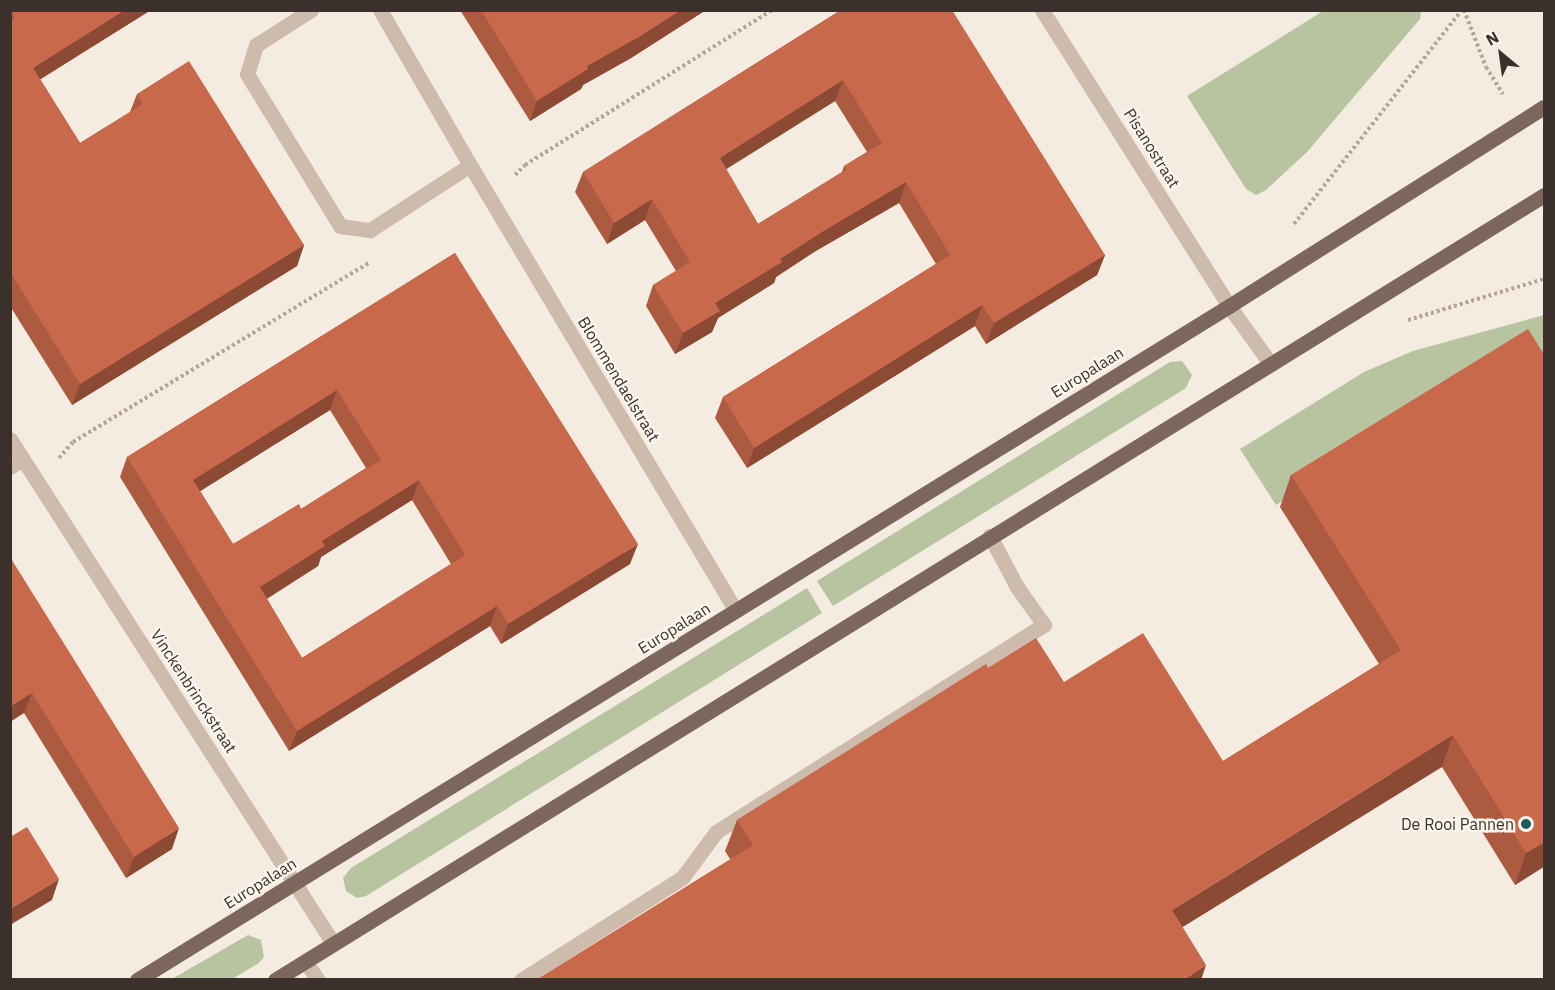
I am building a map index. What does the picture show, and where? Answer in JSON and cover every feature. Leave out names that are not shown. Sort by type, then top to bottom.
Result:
[{"type":"main road","name":"Europalaan","points":[[137,980],[1229,306],[1545,107]]},
{"type":"main road","points":[[275,980],[1545,195]]},
{"type":"street","points":[[311,10],[256,45],[247,74],[340,226],[370,230],[470,165]]},
{"type":"street","name":"Blommendaelstraat","points":[[380,10],[736,611]]},
{"type":"street","name":"Pisanostraat","points":[[1042,10],[1229,306]]},
{"type":"street","points":[[1229,306],[1270,363]]},
{"type":"street","name":"Vinckenbrinckstraat","points":[[10,439],[17,463],[296,882],[333,944]]},
{"type":"street","points":[[521,980],[682,878],[716,832],[1044,625],[1017,587],[990,536]]},
{"type":"street","points":[[304,961],[318,980]]},
{"type":"path","points":[[1287,232],[1463,10],[1486,67],[1521,122]]},
{"type":"green space","points":[[1323,11],[1421,11],[1420,19],[1307,152],[1266,190],[1256,195],[1246,189],[1187,96]]},
{"type":"green space","points":[[1544,315],[1544,399],[1517,355],[1276,505],[1240,449],[1364,372],[1413,351]]},
{"type":"green space","points":[[1182,361],[1192,375],[1186,388],[833,606],[817,581],[1170,362]]},
{"type":"green space","points":[[807,588],[822,613],[366,896],[357,898],[346,891],[343,878],[351,868]]},
{"type":"green space","points":[[248,935],[261,940],[264,957],[259,963],[232,979],[172,979]]},
{"type":"building","points":[[10,10],[125,10],[33,68],[80,143],[143,104],[137,94],[189,61],[304,245],[80,384],[10,272],[10,21],[15,18]]},
{"type":"building","points":[[481,10],[681,10],[587,66],[588,69],[537,101]]},
{"type":"building","points":[[841,10],[952,10],[1105,255],[994,323],[982,305],[754,448],[723,397],[950,255],[906,182],[822,232],[780,259],[782,262],[715,303],[720,311],[683,333],[653,285],[690,262],[652,199],[614,223],[583,172]],"holes":[[[843,80],[882,143],[844,166],[846,170],[758,224],[720,158]]]},
{"type":"building","points":[[455,253],[638,544],[508,624],[497,606],[297,731],[127,457]],"holes":[[[337,390],[381,460],[301,509],[299,504],[233,544],[193,480]],[[419,480],[465,555],[302,658],[260,587],[325,546],[322,541]]]},
{"type":"building","points":[[1528,329],[1545,356],[1545,842],[1526,853],[1453,735],[1172,910],[1206,965],[1183,980],[536,980],[753,845],[737,820],[986,664],[988,668],[1036,638],[1064,682],[1143,633],[1223,761],[1401,650],[1291,475]]},
{"type":"building","points":[[10,557],[179,828],[134,857],[32,693],[10,706]]},
{"type":"building","points":[[27,827],[59,879],[10,909],[10,837]]},
{"type":"place","name":"De Rooi Pannen","points":[[1526,824]]}]
